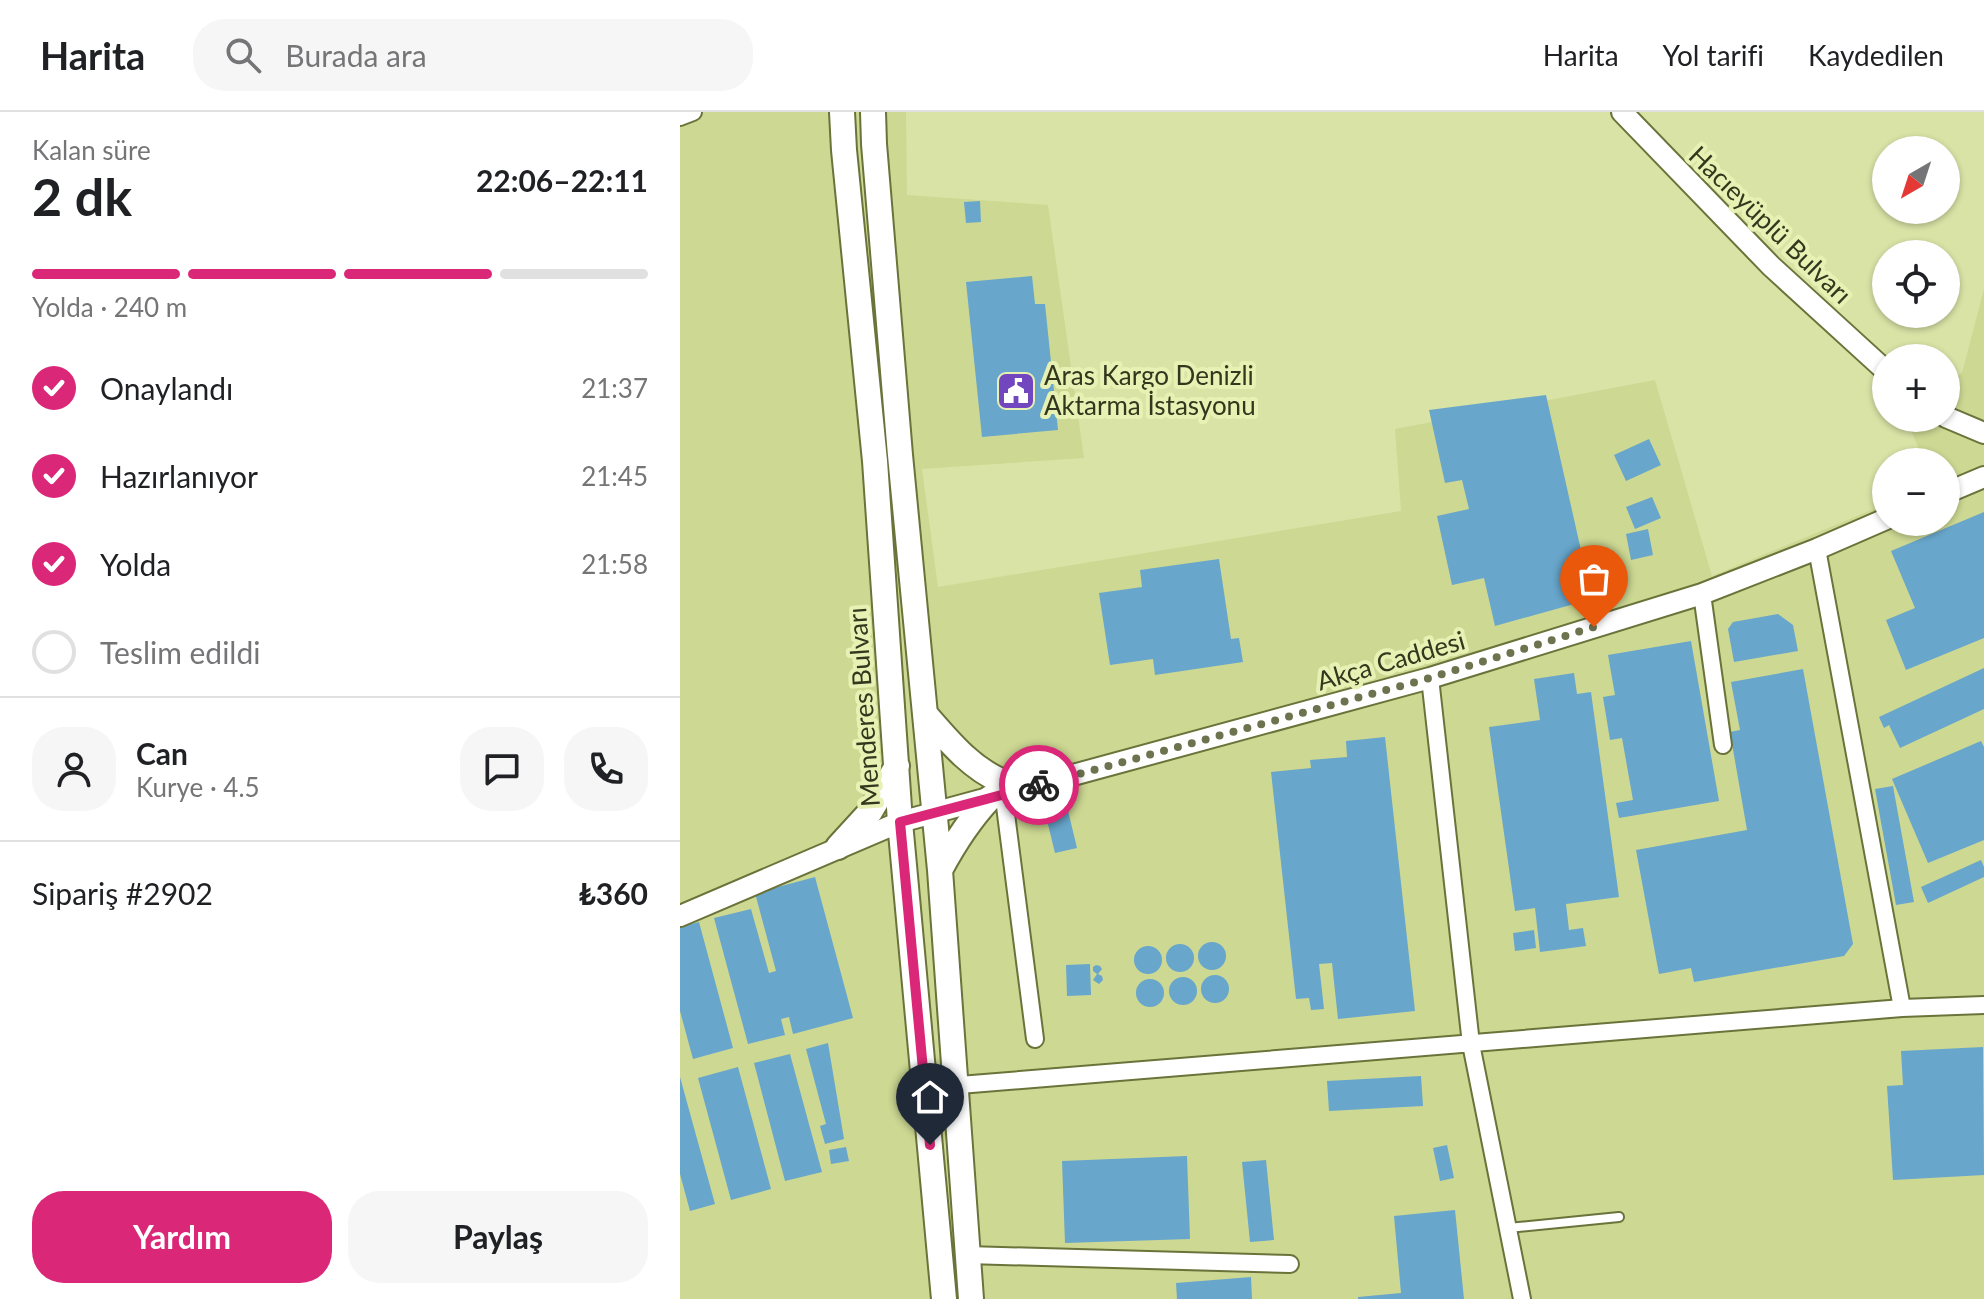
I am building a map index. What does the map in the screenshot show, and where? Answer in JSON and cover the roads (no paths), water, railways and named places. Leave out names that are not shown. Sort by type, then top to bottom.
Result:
[{"type":"main road","name":"Menderes Bulvarı","points":[[842,112],[875,461],[897,766],[940,870],[950,1086],[961,1170],[971,1299]]},
{"type":"main road","name":"Menderes Bulvarı","points":[[873,112],[898,440],[925,714],[918,818],[944,1299]]},
{"type":"main road","points":[[875,461],[903,666],[950,1086]]},
{"type":"main road","points":[[925,714],[953,746],[1005,791],[966,827],[940,870]]},
{"type":"main road","points":[[838,847],[870,812],[897,766]]},
{"type":"street","points":[[680,117],[693,112]]},
{"type":"street","name":"Hacıeyüplü Bulvarı","points":[[1622,112],[1771,266],[1872,358]]},
{"type":"street","points":[[1960,423],[1984,433]]},
{"type":"street","points":[[1960,487],[1984,477]]},
{"type":"street","name":"Akça Caddesi","points":[[680,916],[838,847],[918,818],[1005,791],[1430,678],[1702,594],[1872,525]]},
{"type":"street","points":[[1817,549],[1902,1008]]},
{"type":"street","points":[[1702,594],[1723,745]]},
{"type":"street","points":[[1430,678],[1471,1044],[1522,1299]]},
{"type":"street","points":[[1005,791],[1035,1039]]},
{"type":"street","points":[[950,1086],[1902,1008],[1984,1005]]},
{"type":"street","points":[[967,1255],[1290,1264]]},
{"type":"lane","points":[[1507,1228],[1619,1217]]},
{"type":"place","name":"Aras Kargo Denizli Aktarma İstasyonu","points":[[1016,391]]}]
